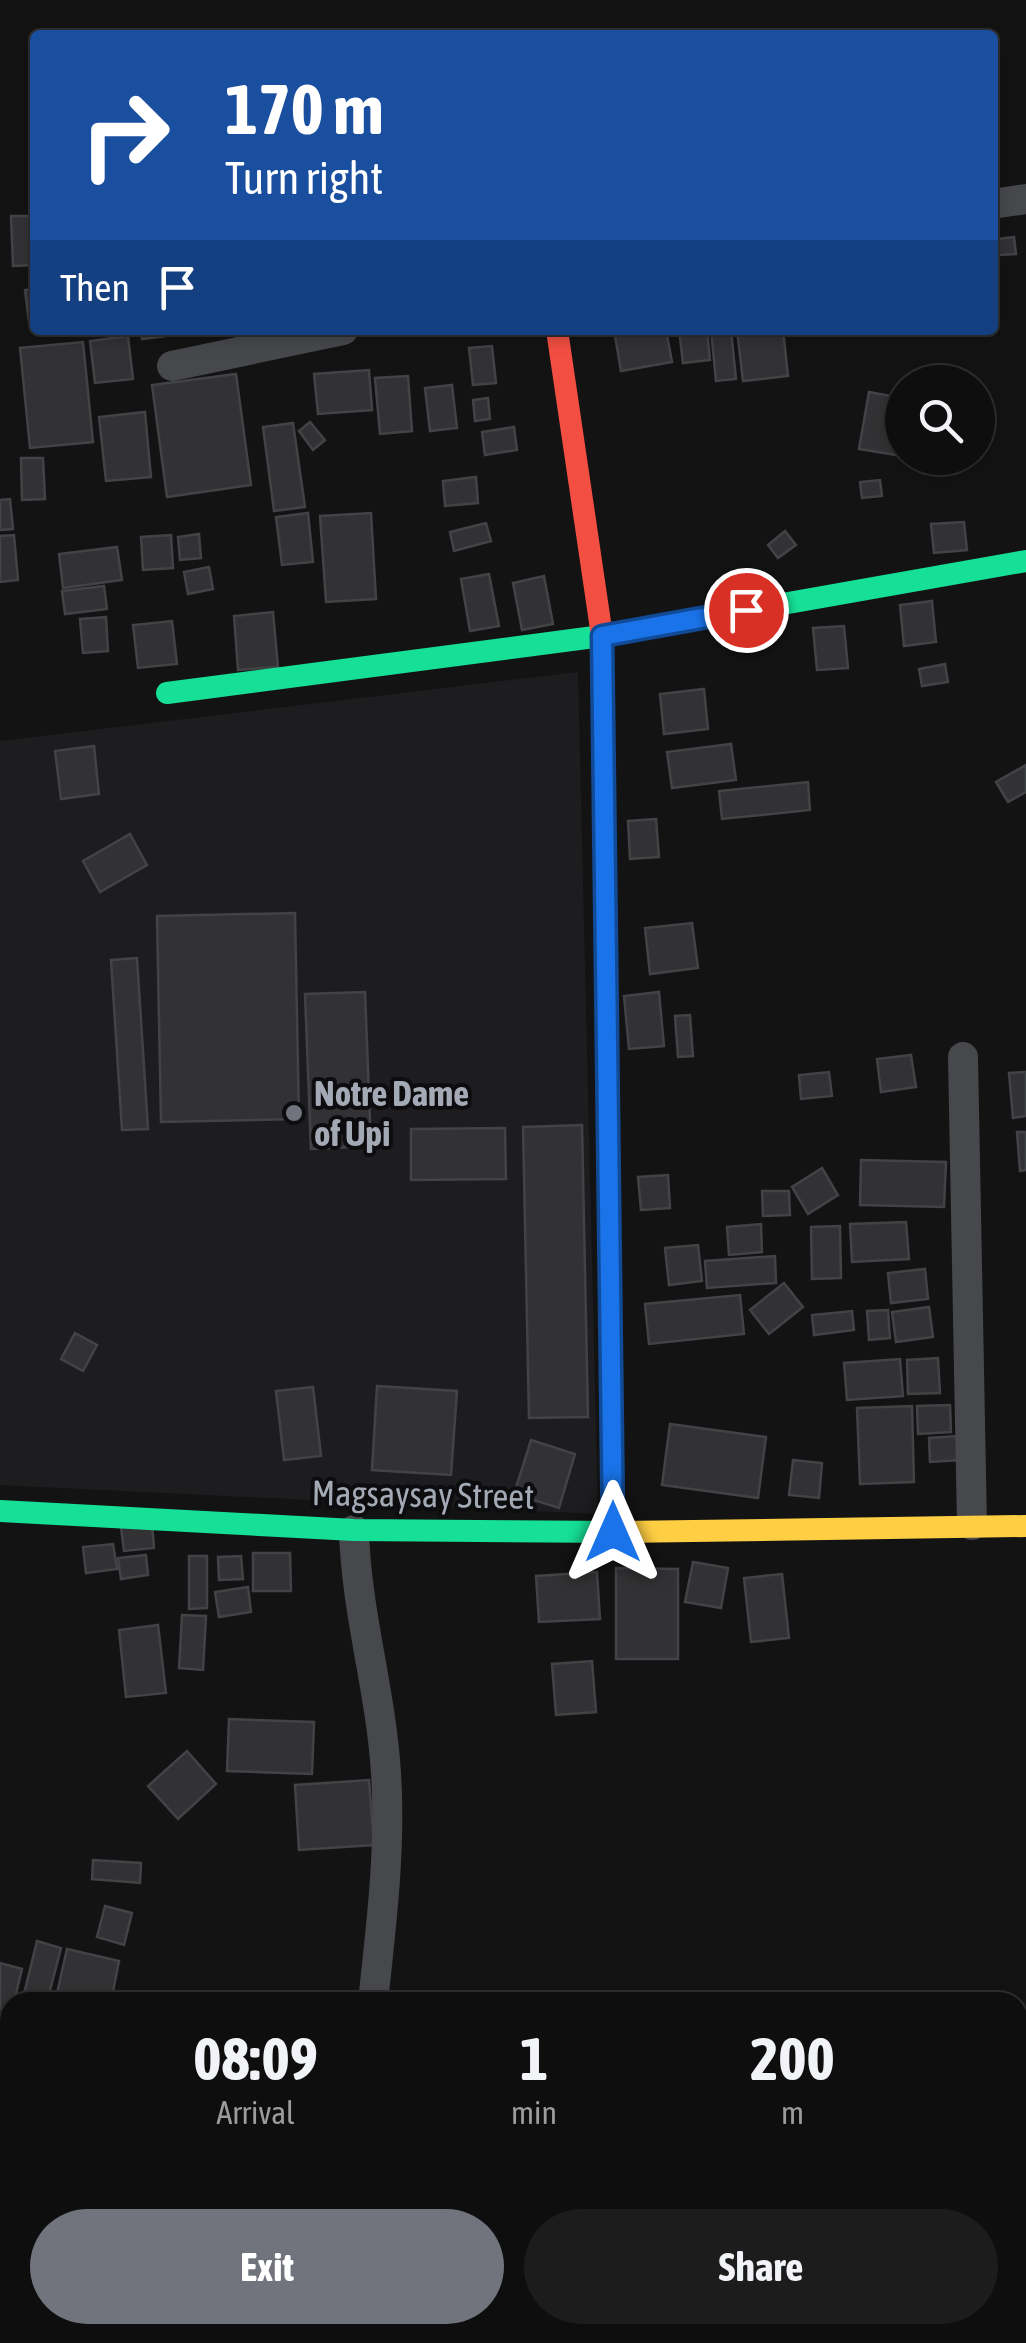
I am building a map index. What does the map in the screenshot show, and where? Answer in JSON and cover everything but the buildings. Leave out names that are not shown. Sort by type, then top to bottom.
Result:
[{"type":"street","points":[[998,203],[1026,199]]},
{"type":"street","points":[[172,366],[319,335]]},
{"type":"street","points":[[558,335],[602,636],[613,1532]]},
{"type":"street","points":[[167,693],[602,636],[1026,560]]},
{"type":"street","points":[[963,1057],[972,1525]]},
{"type":"street","name":"Magsaysay Street","points":[[0,1511],[354,1530],[613,1532],[1026,1526]]},
{"type":"street","points":[[354,1530],[355,1575],[386,1770],[388,1836],[374,1992]]},
{"type":"shaded area","name":"Notre Dame of Upi","points":[[578,672],[598,1514],[0,1485],[0,741]]},
{"type":"traffic: fast","points":[[167,693],[602,636],[1026,561]]},
{"type":"traffic: fast","points":[[601,629],[613,1532]]},
{"type":"traffic: fast","points":[[0,1511],[354,1530],[621,1532]]},
{"type":"traffic: slow","points":[[621,1532],[1026,1526]]},
{"type":"traffic: jam","points":[[558,335],[601,629]]},
{"type":"place","name":"Notre Dame of Upi","points":[[294,1113]]},
{"type":"route","points":[[613,1532],[602,636],[746,610]]}]
